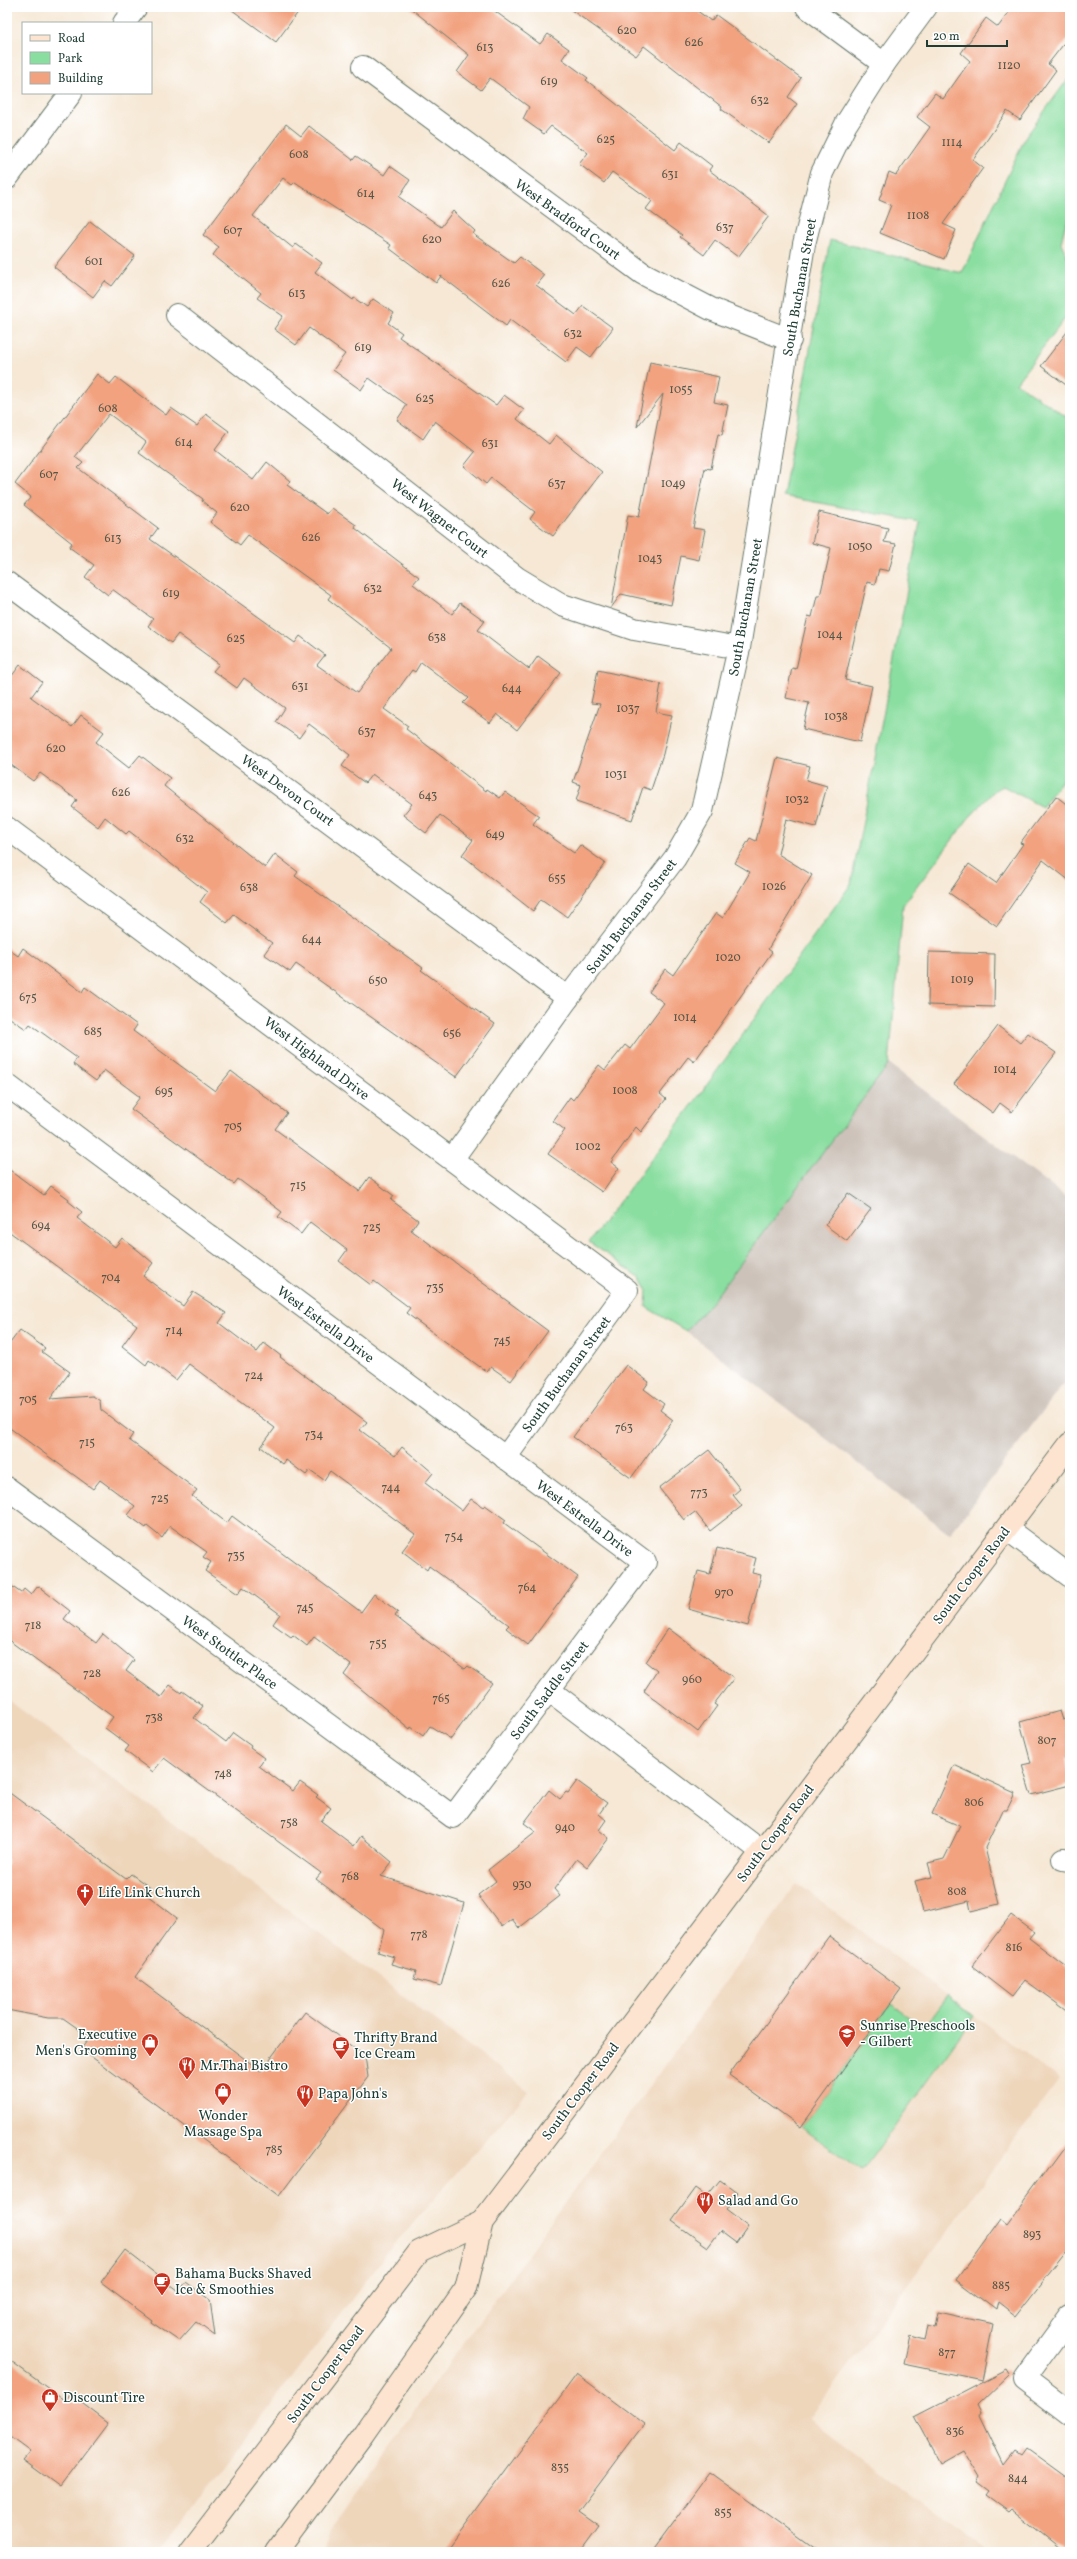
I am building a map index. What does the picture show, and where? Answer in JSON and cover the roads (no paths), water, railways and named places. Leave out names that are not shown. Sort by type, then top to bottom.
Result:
[{"type":"main road","name":"South Cooper Road","points":[[276,2552],[364,2434],[466,2288],[482,2222],[1070,1444]]},
{"type":"main road","name":"South Cooper Road","points":[[190,2552],[419,2252],[482,2222]]},
{"type":"street","points":[[125,22],[136,7]]},
{"type":"street","points":[[807,7],[884,64]]},
{"type":"street","name":"South Buchanan Street","points":[[452,1158],[568,998],[675,858],[702,812],[739,648],[790,340],[804,244],[822,173],[846,124],[884,64],[926,7]]},
{"type":"street","name":"West Bradford Court","points":[[363,67],[642,273],[711,310],[790,340]]},
{"type":"street","points":[[7,178],[70,94]]},
{"type":"street","name":"West Wagner Court","points":[[176,315],[511,573],[562,605],[634,629],[739,648]]},
{"type":"street","name":"West Devon Court","points":[[7,583],[568,998]]},
{"type":"street","name":"West Highland Drive","points":[[7,828],[452,1158],[627,1290]]},
{"type":"street","name":"West Estrella Drive","points":[[7,1085],[645,1562]]},
{"type":"street","name":"South Buchanan Street","points":[[505,1458],[627,1290]]},
{"type":"street","name":"West Stottler Place","points":[[7,1488],[453,1817]]},
{"type":"street","points":[[1007,1529],[1070,1576]]},
{"type":"street","name":"South Saddle Street","points":[[453,1817],[645,1562]]},
{"type":"street","points":[[549,1690],[761,1851]]},
{"type":"street","points":[[1070,2316],[1024,2379],[1070,2414]]},
{"type":"place","name":"Life Link Church","points":[[85,1907]]},
{"type":"place","name":"Sunrise Preschools - Gilbert","points":[[847,2048]]},
{"type":"place","name":"Executive Men's Grooming","points":[[150,2057]]},
{"type":"place","name":"Thrifty Brand Ice Cream","points":[[341,2060]]},
{"type":"place","name":"Mr.Thai Bistro","points":[[187,2080]]},
{"type":"place","name":"Wonder Massage Spa","points":[[223,2106]]},
{"type":"place","name":"Papa John's","points":[[305,2108]]},
{"type":"place","name":"Salad and Go","points":[[705,2215]]},
{"type":"place","name":"Bahama Bucks Shaved Ice & Smoothies","points":[[162,2296]]},
{"type":"place","name":"Discount Tire","points":[[50,2412]]}]
